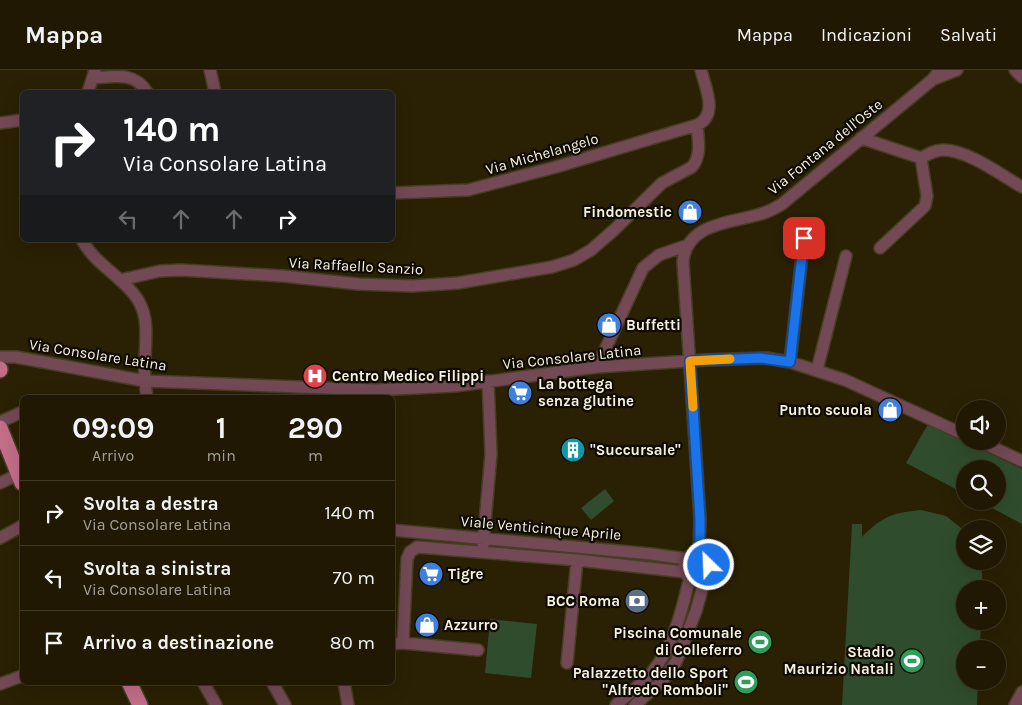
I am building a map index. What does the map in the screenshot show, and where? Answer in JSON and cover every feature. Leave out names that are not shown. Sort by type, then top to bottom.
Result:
[{"type":"main road","points":[[0,428],[20,477]]},
{"type":"main road","points":[[130,685],[140,705]]},
{"type":"street","points":[[210,70],[215,90]]},
{"type":"street","points":[[697,125],[704,120],[709,112],[709,103],[701,70]]},
{"type":"street","name":"Via Fontana dell'Oste","points":[[597,367],[639,273],[643,268],[659,255],[688,245],[694,237],[709,228],[761,214],[782,204],[932,80],[940,70]]},
{"type":"street","name":"Via Fontana dell'Oste","points":[[932,80],[957,70]]},
{"type":"street","points":[[1015,70],[1022,77]]},
{"type":"street","points":[[89,90],[99,74],[130,77],[140,83],[145,90]]},
{"type":"street","points":[[0,123],[20,120]]},
{"type":"street","name":"Via Michelangelo","points":[[395,193],[468,190],[556,167],[697,125]]},
{"type":"street","name":"Via Raffaello Sanzio","points":[[120,280],[160,271],[181,270],[283,276],[380,285],[419,286],[468,282],[557,266],[574,260],[591,250],[662,183],[692,167],[698,158],[697,125]]},
{"type":"street","points":[[860,138],[921,158],[940,150],[959,154],[1022,187]]},
{"type":"street","points":[[880,248],[921,212],[927,204],[921,158]]},
{"type":"street","points":[[790,362],[804,238]]},
{"type":"street","points":[[84,242],[94,255],[136,296],[146,319],[144,381],[146,395]]},
{"type":"street","points":[[688,245],[683,262],[700,519],[700,554]]},
{"type":"street","points":[[817,370],[846,256]]},
{"type":"street","name":"Via Consolare Latina","points":[[0,357],[16,357],[144,381],[375,390],[423,388],[597,367],[760,358],[790,362],[855,384],[956,431]]},
{"type":"street","points":[[482,552],[491,454],[488,381]]},
{"type":"street","points":[[0,422],[20,413]]},
{"type":"street","points":[[998,450],[1022,461]]},
{"type":"street","points":[[0,483],[20,479]]},
{"type":"street","points":[[0,538],[20,527]]},
{"type":"street","name":"Viale Venticinque Aprile","points":[[395,530],[687,559]]},
{"type":"street","name":"Viale Venticinque Aprile","points":[[398,644],[407,559],[412,550],[421,547],[576,560],[688,575]]},
{"type":"street","points":[[635,705],[664,679],[676,662],[696,611],[706,575],[710,569],[708,561],[700,554],[692,555],[687,559],[684,566],[688,575],[696,580],[706,575]]},
{"type":"street","name":"Viale Venticinque Aprile","points":[[567,663],[576,560]]},
{"type":"street","points":[[616,705],[646,678],[661,659],[682,608],[688,575]]},
{"type":"street","points":[[398,644],[478,650]]},
{"type":"street","points":[[0,684],[20,677]]},
{"type":"street","points":[[205,685],[216,705]]},
{"type":"street","points":[[274,685],[285,705]]},
{"type":"street","points":[[345,685],[348,705]]},
{"type":"street","points":[[1015,705],[1022,692]]},
{"type":"green space","points":[[928,424],[956,437],[956,450],[982,450],[1003,460],[956,460],[956,489],[906,463]]},
{"type":"green space","points":[[1006,461],[1022,469],[1022,524],[996,510],[1006,510]]},
{"type":"green space","points":[[605,489],[614,501],[591,520],[581,508]]},
{"type":"green space","name":"Stadio Maurizio Natali","points":[[921,510],[946,516],[956,524],[956,570],[982,570],[982,580],[956,580],[956,630],[981,630],[980,640],[956,640],[956,690],[978,690],[977,705],[842,705],[852,524],[862,524],[862,537],[882,520],[902,513]]},
{"type":"green space","points":[[490,619],[537,624],[531,678],[485,673]]},
{"type":"slow traffic","points":[[693,407],[690,361],[730,359]]},
{"type":"place","name":"Findomestic","points":[[690,212]]},
{"type":"place","name":"Buffetti","points":[[609,325]]},
{"type":"place","name":"Centro Medico Filippi","points":[[315,376]]},
{"type":"place","name":"La bottega senza glutine","points":[[520,393]]},
{"type":"place","name":"Punto scuola","points":[[890,410]]},
{"type":"place","name":"\"Succursale\"","points":[[573,450]]},
{"type":"place","name":"Tigre","points":[[431,574]]},
{"type":"place","name":"BCC Roma","points":[[637,601]]},
{"type":"place","name":"Azzurro","points":[[427,625]]},
{"type":"place","name":"Piscina Comunale di Colleferro","points":[[760,642]]},
{"type":"place","name":"Stadio Maurizio Natali","points":[[912,661]]},
{"type":"place","name":"Palazzetto dello Sport \"Alfredo Romboli\"","points":[[746,682]]},
{"type":"route","points":[[709,565],[706,558],[700,554],[701,534],[690,361],[760,358],[790,362],[804,238]]}]
